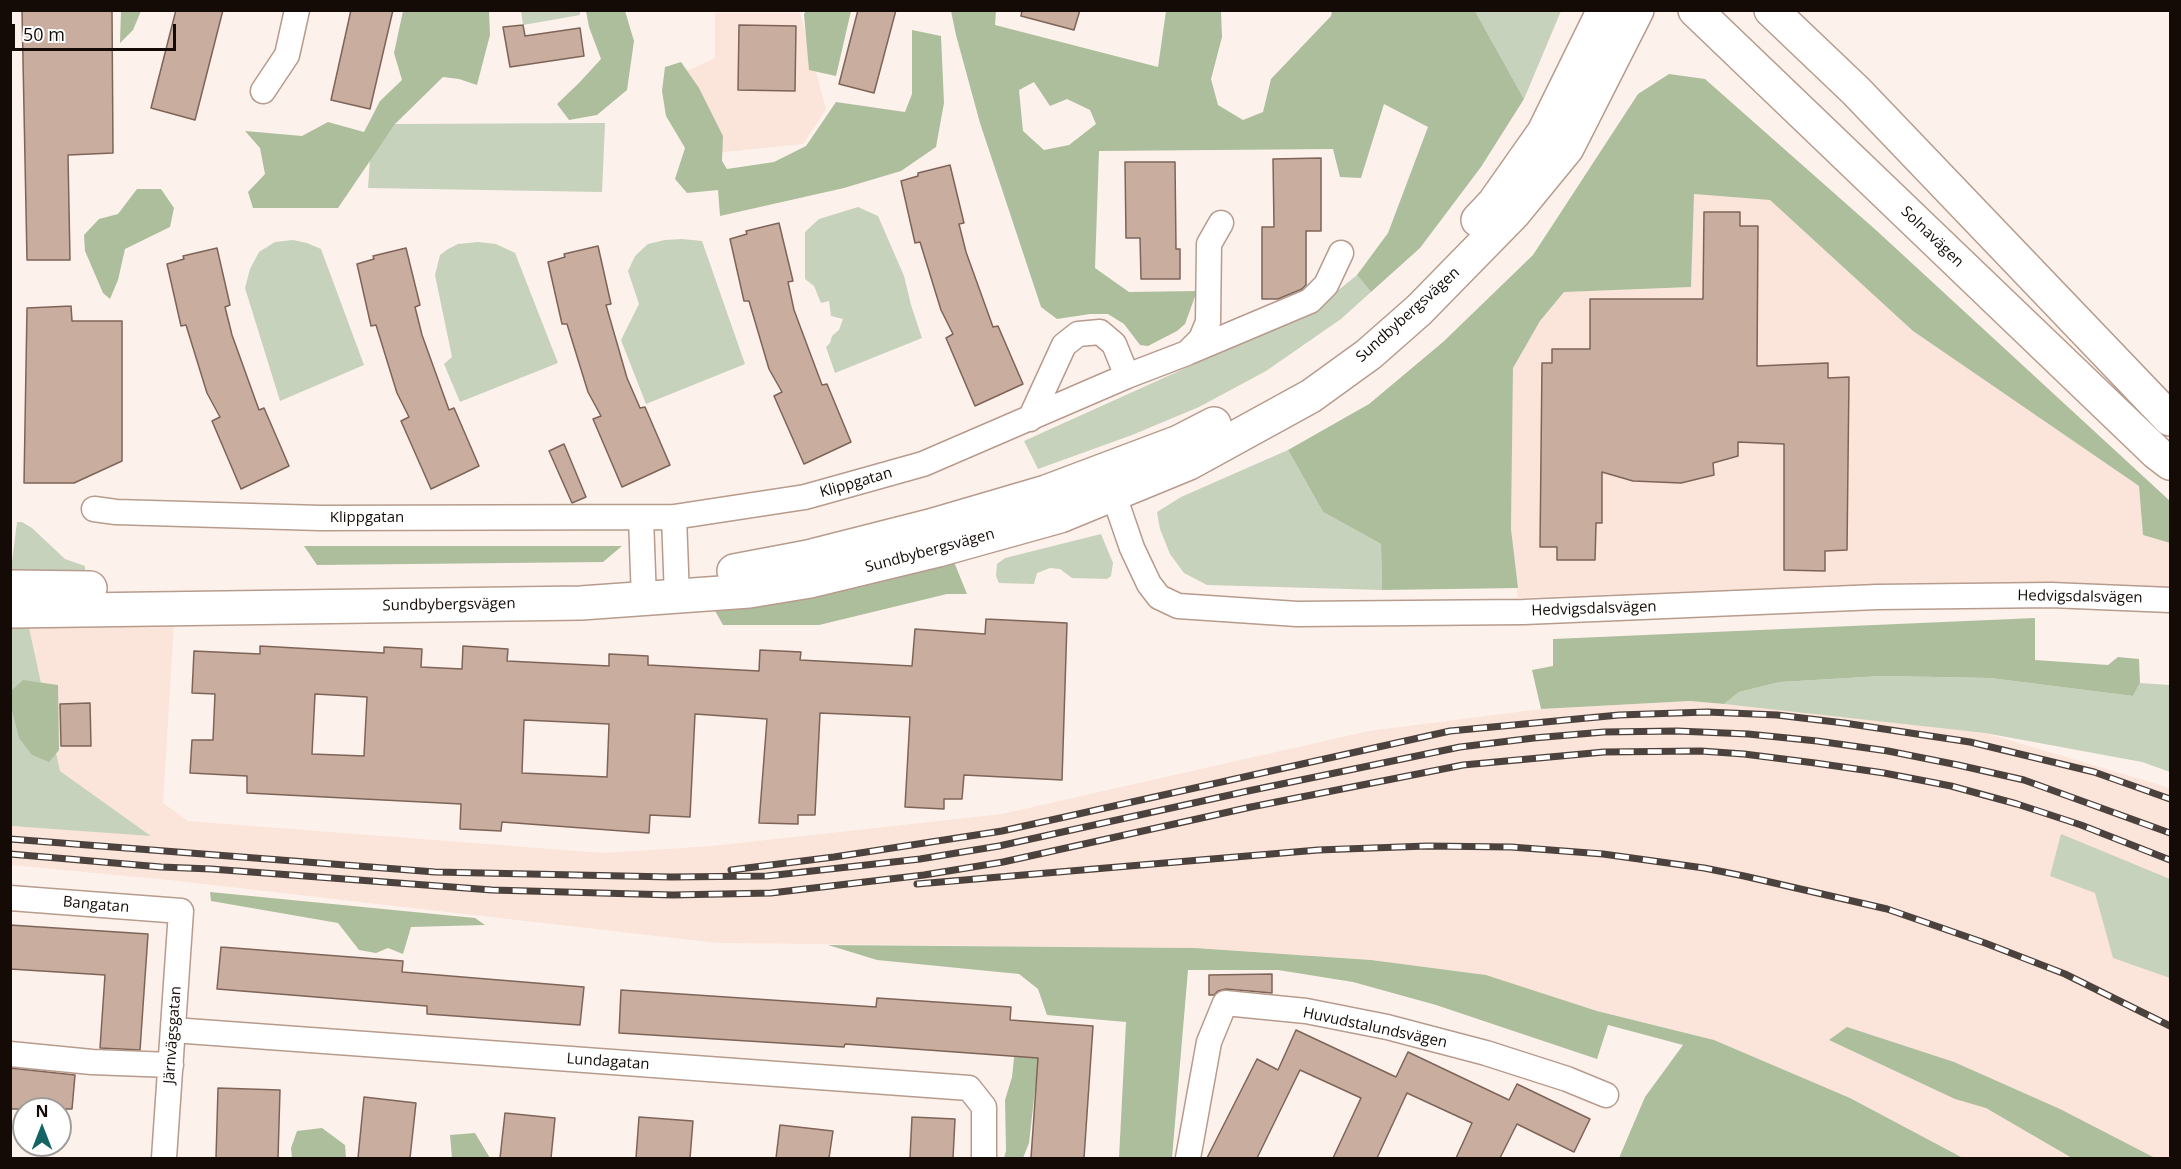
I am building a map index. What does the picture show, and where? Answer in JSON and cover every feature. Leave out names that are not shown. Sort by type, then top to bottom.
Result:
[{"type":"main road","name":"Sundbybergsvägen","points":[[10,611],[547,604],[676,587],[749,591],[810,581],[938,550],[1060,516],[1110,482],[1179,442],[1302,378],[1354,340],[1405,297],[1494,203],[1544,132],[1604,10]]},
{"type":"main road","name":"Sundbybergsvägen","points":[[1110,482],[1189,463],[1311,396],[1369,354],[1419,310],[1513,214],[1567,148],[1637,10]]},
{"type":"main road","name":"Solnavägen","points":[[1695,10],[2170,463]]},
{"type":"main road","points":[[1771,10],[1856,91],[2170,419]]},
{"type":"main road","name":"Sundbybergsvägen","points":[[10,587],[643,590]]},
{"type":"street","points":[[263,91],[287,56],[297,10]]},
{"type":"street","points":[[1187,352],[1201,339],[1208,322],[1209,244],[1221,223]]},
{"type":"street","name":"Klippgatan","points":[[94,509],[116,512],[320,518],[674,518],[805,497],[923,464],[1127,376],[1310,301],[1326,285],[1341,253]]},
{"type":"street","points":[[1030,419],[1064,345],[1078,334],[1100,332],[1114,344],[1127,376]]},
{"type":"street","name":"Hedvigsdalsvägen","points":[[1110,482],[1132,548],[1149,584],[1159,597],[1178,606],[1297,614],[1524,612],[1877,597],[2051,595],[2170,600]]},
{"type":"street","points":[[641,518],[643,590]]},
{"type":"street","points":[[674,518],[676,587]]},
{"type":"street","name":"Bangatan","points":[[10,898],[181,911]]},
{"type":"street","name":"Järnvägsgatan","points":[[164,1158],[181,911]]},
{"type":"street","name":"Huvudstalundsvägen","points":[[1188,1158],[1209,1042],[1225,1003],[1306,1011],[1386,1027],[1486,1053],[1567,1079],[1606,1095]]},
{"type":"street","name":"Lundagatan","points":[[172,1030],[969,1088],[984,1107],[984,1158]]},
{"type":"street","points":[[10,1054],[92,1062],[171,1065]]},
{"type":"shaded area","points":[[715,13],[800,13],[826,109],[803,144],[704,154],[669,79],[715,58]]},
{"type":"shaded area","points":[[1693,194],[1770,200],[1913,331],[2139,486],[2143,535],[2170,543],[2170,590],[1902,583],[1518,598],[1511,529],[1513,368],[1540,321],[1564,292],[1691,287]]},
{"type":"shaded area","points":[[28,623],[174,623],[163,803],[188,821],[604,853],[712,846],[1002,814],[1369,731],[1541,709],[1690,701],[1844,715],[1985,733],[2170,788],[2170,1158],[1963,1158],[1850,1098],[1714,1040],[1597,1011],[1486,975],[1371,960],[1195,948],[718,943],[169,880],[11,865],[10,826],[150,835],[60,771]]},
{"type":"green space","points":[[121,11],[141,11],[133,30],[120,43]]},
{"type":"green space","points":[[403,11],[489,11],[490,35],[477,85],[443,77],[395,124],[338,208],[253,208],[248,192],[265,174],[260,148],[245,131],[302,136],[328,122],[364,132],[380,101],[402,80],[394,53]]},
{"type":"green space","points":[[521,11],[580,11],[580,15],[523,25]]},
{"type":"green space","points":[[586,11],[625,11],[634,41],[627,90],[597,115],[569,120],[557,104],[601,59],[589,27]]},
{"type":"green space","points":[[806,11],[851,11],[836,76],[809,70],[804,14]]},
{"type":"green space","points":[[951,11],[996,11],[995,25],[1158,67],[1166,11],[1221,11],[1222,37],[1211,79],[1218,105],[1243,120],[1263,112],[1271,79],[1331,16],[1332,11],[1475,11],[1524,99],[1481,167],[1420,248],[1371,292],[1357,275],[1388,233],[1428,127],[1384,104],[1361,178],[1340,177],[1333,149],[1099,151],[1095,268],[1129,292],[1197,291],[1185,324],[1177,331],[1148,346],[1140,345],[1124,324],[1108,314],[1057,319],[1041,307],[980,123]],"holes":[[[1034,82],[1050,106],[1067,99],[1090,110],[1096,124],[1069,145],[1044,150],[1023,131],[1019,90]]]},
{"type":"green space","points":[[1475,11],[1561,11],[1524,99]]},
{"type":"green space","points":[[912,30],[941,36],[944,103],[936,147],[901,171],[844,188],[720,216],[718,190],[687,193],[675,179],[685,148],[666,116],[662,91],[665,67],[681,62],[699,88],[723,136],[722,161],[727,169],[774,162],[806,146],[836,102],[905,112],[912,94]]},
{"type":"green space","points":[[1669,74],[1705,79],[1877,231],[2170,501],[2170,543],[2143,535],[2139,486],[1913,331],[1770,200],[1694,194],[1691,287],[1564,292],[1540,321],[1513,368],[1511,529],[1518,588],[1382,590],[1381,544],[1323,512],[1288,450],[1369,404],[1443,342],[1533,255],[1638,94]]},
{"type":"green space","points":[[605,123],[602,192],[368,188],[370,159],[395,124]]},
{"type":"green space","points":[[137,189],[161,189],[174,208],[170,227],[125,249],[118,280],[110,299],[103,293],[85,251],[84,235],[99,219],[118,214]]},
{"type":"green space","points":[[858,207],[878,216],[904,276],[922,338],[835,373],[826,347],[832,336],[839,330],[843,319],[831,316],[829,301],[821,303],[814,286],[805,279],[805,232],[819,219]]},
{"type":"green space","points":[[682,239],[702,241],[745,364],[646,404],[621,340],[639,304],[628,271],[635,256],[648,244]]},
{"type":"green space","points":[[293,240],[321,249],[364,365],[280,401],[245,288],[250,269],[259,252],[275,242]]},
{"type":"green space","points":[[478,242],[496,244],[515,253],[558,363],[460,402],[444,364],[452,357],[435,275],[440,255],[458,244]]},
{"type":"green space","points":[[1357,275],[1371,292],[1341,319],[1266,371],[1199,407],[1132,435],[1038,469],[1024,441],[1314,310]]},
{"type":"green space","points":[[1288,450],[1323,512],[1381,544],[1382,590],[1207,585],[1184,573],[1170,554],[1160,529],[1157,512],[1181,497]]},
{"type":"green space","points":[[17,522],[22,522],[32,528],[65,559],[85,566],[85,572],[11,570]]},
{"type":"green space","points":[[1101,534],[1113,563],[1111,576],[1107,579],[1072,578],[1060,569],[1050,568],[1037,573],[1034,584],[999,583],[996,576],[997,564],[1005,558]]},
{"type":"green space","points":[[304,546],[622,546],[603,562],[317,565]]},
{"type":"green space","points":[[952,557],[967,594],[947,594],[819,625],[723,625],[714,609],[806,599]]},
{"type":"green space","points":[[2035,618],[2035,660],[2108,665],[2118,657],[2139,659],[2140,683],[2133,696],[1990,678],[1882,676],[1780,682],[1739,692],[1724,704],[1690,701],[1541,709],[1532,670],[1553,666],[1553,639]]},
{"type":"green space","points":[[28,623],[60,771],[151,836],[11,826],[10,624]]},
{"type":"green space","points":[[1882,676],[1990,678],[2133,696],[2140,683],[2170,685],[2170,772],[2142,762],[1985,733],[1724,704],[1739,692],[1780,682]]},
{"type":"green space","points":[[23,680],[58,685],[59,750],[49,762],[32,755],[19,738],[11,706],[11,691]]},
{"type":"green space","points":[[2061,834],[2170,879],[2170,978],[2113,958],[2095,893],[2050,876]]},
{"type":"green space","points":[[210,892],[475,918],[485,925],[411,927],[403,954],[388,948],[376,953],[359,950],[338,923],[211,901]]},
{"type":"green space","points":[[828,945],[1195,948],[1371,960],[1486,975],[1597,1011],[1714,1040],[1850,1098],[1963,1158],[1619,1158],[1645,1097],[1683,1045],[1608,1025],[1597,1059],[1436,1005],[1353,982],[1278,970],[1188,970],[1172,1158],[1119,1158],[1126,1022],[1047,1015],[1038,989],[1019,974],[877,960]]},
{"type":"green space","points":[[1847,1027],[1954,1062],[2060,1109],[2155,1158],[2072,1158],[1986,1108],[1955,1099],[1829,1040]]},
{"type":"green space","points":[[1016,1039],[1040,1045],[1029,1143],[1023,1158],[1004,1158],[1006,1151],[1005,1100],[1012,1077]]},
{"type":"green space","points":[[322,1128],[345,1145],[346,1158],[292,1158],[291,1148],[297,1131]]},
{"type":"green space","points":[[475,1133],[490,1158],[452,1158],[450,1135]]},
{"type":"building","points":[[22,10],[112,10],[113,153],[68,155],[70,260],[27,260]]},
{"type":"building","points":[[176,10],[223,10],[195,120],[151,108]]},
{"type":"building","points":[[351,10],[393,10],[370,109],[331,100]]},
{"type":"building","points":[[858,10],[896,10],[874,93],[839,84]]},
{"type":"building","points":[[1022,10],[1080,10],[1074,30],[1021,16]]},
{"type":"building","points":[[523,25],[525,36],[580,28],[584,56],[510,67],[503,27]]},
{"type":"building","points":[[739,25],[796,26],[795,91],[738,90]]},
{"type":"building","points":[[1321,158],[1321,231],[1306,231],[1306,285],[1278,299],[1262,299],[1262,227],[1274,227],[1273,159]]},
{"type":"building","points":[[1125,162],[1175,162],[1176,249],[1180,249],[1180,279],[1141,279],[1140,238],[1126,238]]},
{"type":"building","points":[[950,165],[964,223],[959,224],[966,252],[993,327],[998,326],[1023,384],[975,406],[946,338],[953,334],[941,310],[920,242],[915,243],[901,181],[918,176],[918,173]]},
{"type":"building","points":[[1704,212],[1740,212],[1740,226],[1758,226],[1757,366],[1828,363],[1828,378],[1849,377],[1847,550],[1825,551],[1825,571],[1784,570],[1784,444],[1738,442],[1738,456],[1713,463],[1714,475],[1681,483],[1633,481],[1602,472],[1602,523],[1596,523],[1595,560],[1557,560],[1557,547],[1540,547],[1542,363],[1552,363],[1552,349],[1590,349],[1590,299],[1703,299]]},
{"type":"building","points":[[779,223],[793,281],[788,282],[794,310],[822,385],[827,384],[851,442],[804,464],[774,396],[782,392],[769,369],[749,301],[744,301],[730,239],[747,234],[746,231]]},
{"type":"building","points":[[598,246],[611,304],[606,305],[627,378],[640,408],[645,407],[670,465],[622,487],[593,419],[601,416],[588,392],[567,324],[562,324],[548,262],[565,257],[564,254]]},
{"type":"building","points":[[217,248],[230,305],[225,307],[232,335],[259,410],[264,408],[289,466],[241,489],[212,421],[220,417],[207,393],[186,325],[181,326],[167,264],[184,259],[183,256]]},
{"type":"building","points":[[406,248],[420,305],[415,307],[422,335],[449,410],[454,408],[479,466],[431,489],[401,421],[409,417],[397,393],[376,325],[371,326],[357,264],[374,259],[373,256]]},
{"type":"building","points":[[71,306],[72,321],[122,321],[122,461],[74,483],[24,483],[27,308]]},
{"type":"building","points":[[564,444],[586,497],[572,503],[549,451]]},
{"type":"building","points":[[986,619],[1067,623],[1062,780],[964,775],[962,799],[944,799],[944,809],[905,807],[910,717],[820,713],[815,815],[798,815],[798,824],[759,823],[767,719],[695,714],[690,817],[650,815],[649,833],[502,822],[501,831],[460,829],[461,804],[247,793],[247,776],[190,773],[192,740],[213,740],[215,694],[192,693],[194,651],[260,654],[260,646],[384,653],[384,647],[422,649],[421,667],[462,669],[463,646],[508,649],[507,661],[609,666],[609,654],[648,656],[648,665],[759,671],[760,650],[801,652],[800,660],[912,666],[915,629],[985,634]],"holes":[[[315,694],[367,697],[364,756],[312,754]],[[524,720],[609,724],[607,777],[522,773]]]},
{"type":"building","points":[[90,703],[91,746],[61,746],[60,704]]},
{"type":"building","points":[[10,925],[148,934],[140,1050],[100,1048],[105,975],[10,969]]},
{"type":"building","points":[[221,947],[403,961],[402,972],[584,987],[580,1025],[427,1014],[427,1006],[217,989]]},
{"type":"building","points":[[1272,974],[1272,993],[1226,989],[1209,995],[1209,975]]},
{"type":"building","points":[[621,990],[876,1007],[877,998],[1011,1007],[1010,1020],[1093,1026],[1084,1158],[1031,1158],[1038,1058],[845,1044],[844,1047],[619,1033]]},
{"type":"building","points":[[1296,1030],[1396,1077],[1408,1052],[1509,1100],[1517,1084],[1590,1119],[1574,1152],[1517,1124],[1500,1158],[1456,1158],[1472,1123],[1407,1093],[1377,1158],[1333,1158],[1361,1098],[1300,1070],[1257,1158],[1207,1158],[1257,1059],[1278,1070]]},
{"type":"building","points":[[10,1068],[75,1075],[72,1109],[72,1097],[12,1097],[12,1109],[10,1109]]},
{"type":"building","points":[[218,1088],[280,1090],[278,1158],[216,1158]]},
{"type":"building","points":[[364,1097],[416,1103],[410,1158],[358,1158]]},
{"type":"building","points":[[505,1113],[555,1118],[551,1158],[500,1158]]},
{"type":"building","points":[[639,1117],[693,1121],[690,1158],[636,1158]]},
{"type":"building","points":[[912,1117],[955,1119],[953,1158],[910,1158]]},
{"type":"building","points":[[780,1125],[833,1131],[829,1158],[776,1158]]},
{"type":"railway","points":[[731,870],[834,857],[1002,831],[1450,731],[1619,715],[1707,712],[1777,715],[1970,742],[2094,772],[2170,799]]},
{"type":"railway","points":[[10,839],[435,872],[671,877],[767,876],[920,859],[999,846],[1460,747],[1604,732],[1677,731],[1748,734],[1817,741],[1888,751],[1958,765],[2024,780],[2170,833]]},
{"type":"railway","points":[[10,854],[492,890],[673,895],[771,893],[924,875],[1003,862],[1251,807],[1463,765],[1604,752],[1701,751],[1815,763],[1951,786],[2081,825],[2170,860]]},
{"type":"railway","points":[[917,884],[1318,850],[1427,846],[1511,847],[1603,854],[1704,868],[1887,909],[2065,974],[2170,1026]]}]
